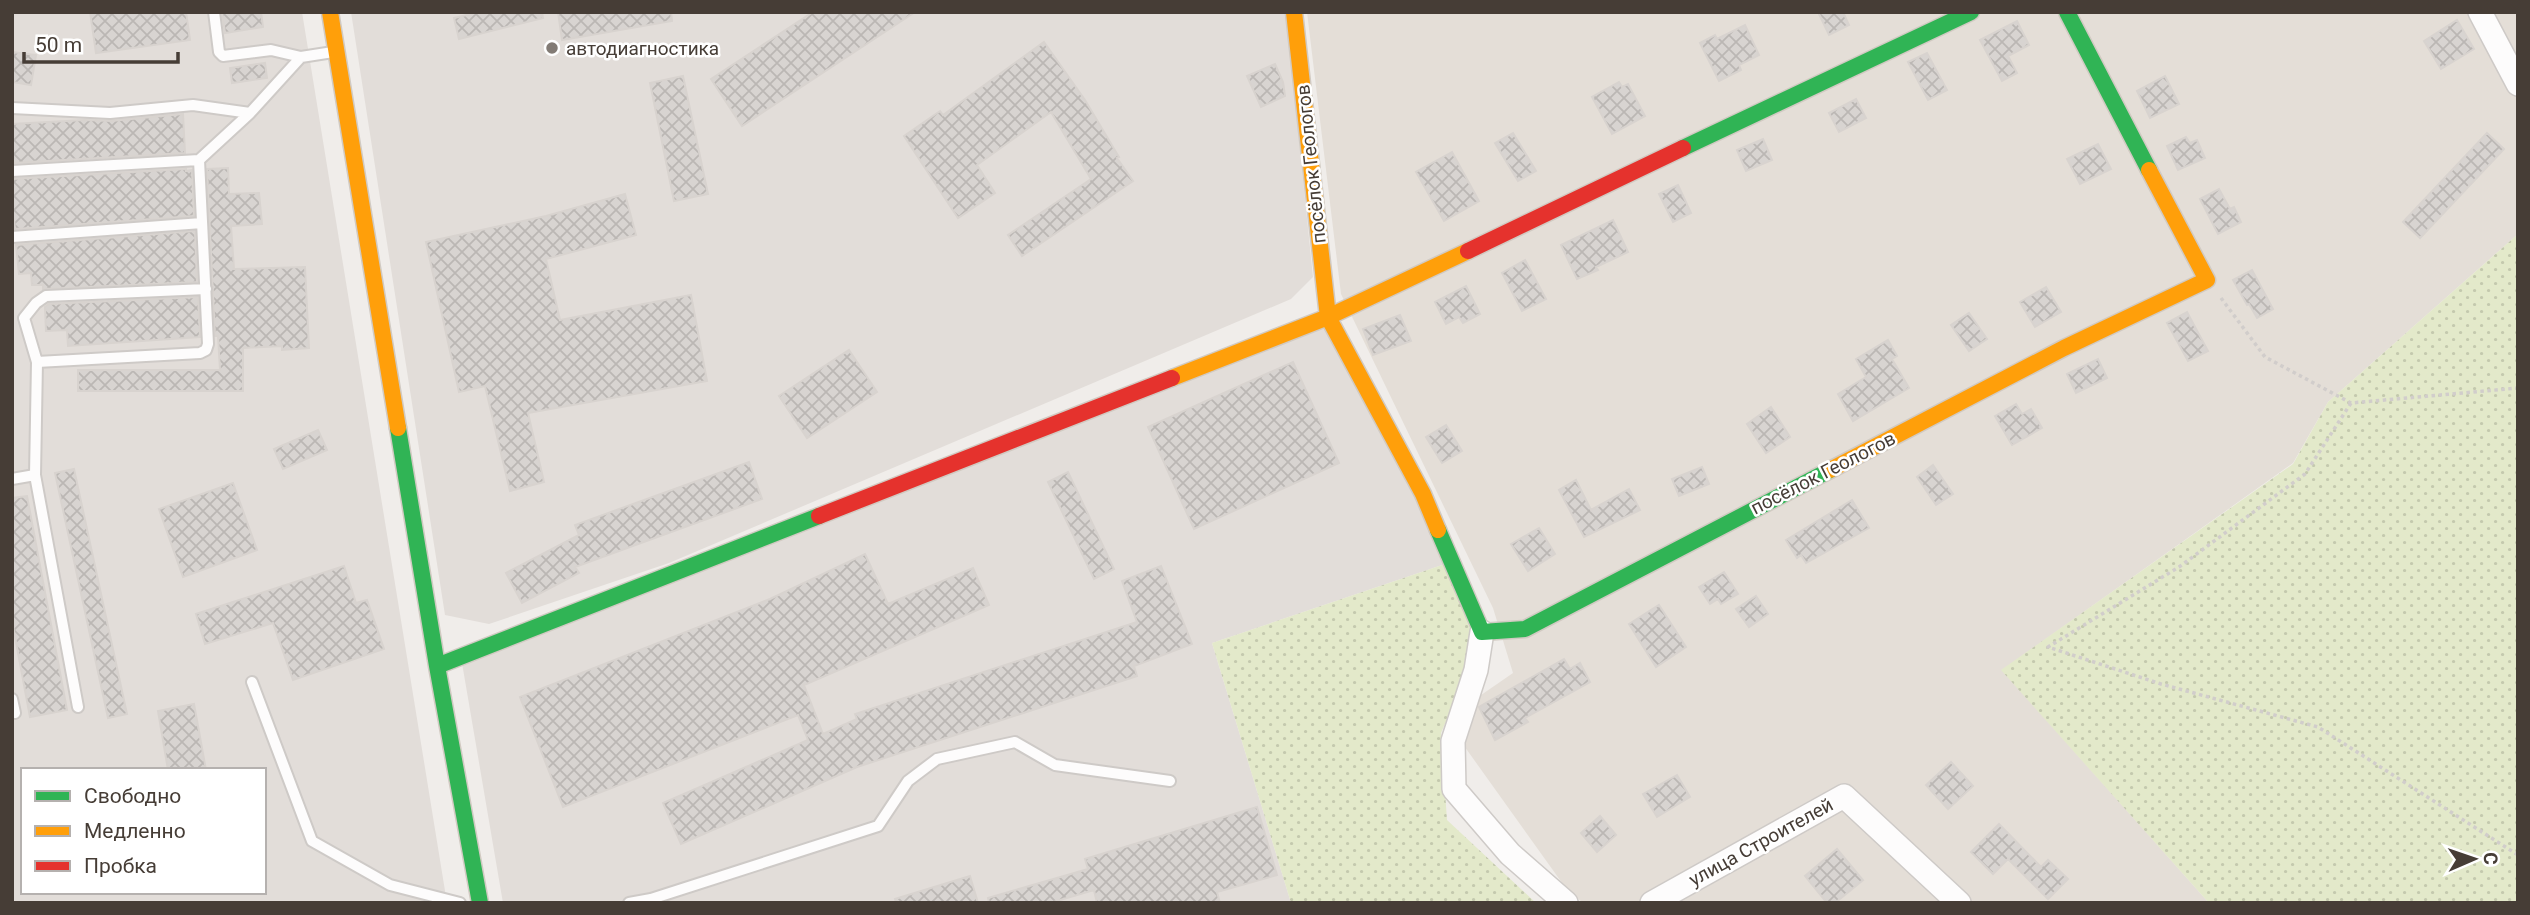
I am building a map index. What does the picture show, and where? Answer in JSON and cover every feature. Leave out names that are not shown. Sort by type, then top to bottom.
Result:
[{"type":"street","points":[[330,12],[437,666],[480,903]]},
{"type":"street","name":"посёлок Геологов","points":[[1294,12],[1328,317],[1423,494],[1482,632],[1525,629],[2064,348],[2207,279]]},
{"type":"street","points":[[437,666],[1328,317],[1971,12]]},
{"type":"street","points":[[2067,12],[2207,279]]},
{"type":"street","points":[[2480,12],[2518,84]]},
{"type":"street","points":[[1482,632],[1476,670],[1453,740],[1454,789],[1510,854],[1566,903]]},
{"type":"street","name":"улица Строителей","points":[[1652,903],[1844,796],[1959,903]]},
{"type":"lane","points":[[214,12],[219,52],[223,56],[271,50],[300,58],[336,51]]},
{"type":"lane","points":[[12,171],[199,160],[250,113],[300,58]]},
{"type":"lane","points":[[12,108],[110,113],[194,105],[250,113]]},
{"type":"lane","points":[[37,362],[200,353],[206,350],[206,289],[199,160]]},
{"type":"lane","points":[[12,237],[202,223]]},
{"type":"lane","points":[[78,707],[36,475],[37,362],[24,318],[36,303],[46,296],[206,289]]},
{"type":"lane","points":[[12,480],[36,475]]},
{"type":"lane","points":[[252,682],[312,841],[390,885],[460,903]]},
{"type":"lane","points":[[12,699],[15,713]]},
{"type":"lane","points":[[629,903],[651,899],[877,827],[908,781],[937,759],[1015,742],[1055,765],[1170,781]]},
{"type":"path","points":[[2207,279],[2265,357],[2351,403],[2518,388]]},
{"type":"path","points":[[2351,403],[2305,474],[2179,567],[2048,647],[2161,684],[2318,727],[2518,855]]},
{"type":"shaded area","points":[[12,12],[302,12],[447,903],[12,903]]},
{"type":"shaded area","points":[[351,12],[1286,12],[1313,277],[1291,299],[669,563],[489,624],[445,615]]},
{"type":"shaded area","points":[[1307,12],[2518,12],[2518,234],[2328,402],[2293,463],[2002,670],[2209,903],[1583,903],[1565,887],[1462,743],[1471,702],[1513,673],[1493,608],[1341,294]]},
{"type":"shaded area","points":[[1335,319],[1451,562],[1212,643],[1291,903],[503,903],[462,663]]},
{"type":"green space","points":[[2518,234],[2518,903],[2209,903],[2001,670],[2293,464],[2328,402]]},
{"type":"green space","points":[[1451,562],[1476,650],[1441,733],[1447,820],[1536,903],[1291,903],[1212,643]]},
{"type":"building","points":[[90,12],[186,12],[190,40],[96,53]]},
{"type":"building","points":[[222,12],[261,12],[263,27],[225,33]]},
{"type":"building","points":[[479,12],[542,12],[543,18],[459,39],[454,18]]},
{"type":"building","points":[[558,12],[671,12],[672,21],[562,40]]},
{"type":"building","points":[[813,12],[915,12],[742,126],[711,79]]},
{"type":"building","points":[[1818,12],[1843,12],[1849,25],[1829,35]]},
{"type":"building","points":[[2457,20],[2474,49],[2441,69],[2424,41]]},
{"type":"building","points":[[2017,21],[2029,45],[2008,56],[2017,73],[2002,81],[1980,40]]},
{"type":"building","points":[[1745,25],[1759,55],[1739,65],[1741,70],[1719,81],[1700,43],[1715,35],[1717,39]]},
{"type":"building","points":[[1044,42],[1085,100],[1133,181],[1022,256],[1008,235],[1091,179],[1051,112],[977,165],[995,193],[958,218],[904,136],[940,111],[943,115]]},
{"type":"building","points":[[12,52],[36,55],[31,85],[12,82]]},
{"type":"building","points":[[1927,53],[1947,90],[1928,100],[1908,62]]},
{"type":"building","points":[[265,63],[267,78],[232,83],[230,68]]},
{"type":"building","points":[[1275,64],[1283,82],[1285,96],[1261,107],[1247,76]]},
{"type":"building","points":[[683,76],[708,194],[674,201],[650,83]]},
{"type":"building","points":[[2165,76],[2179,104],[2150,118],[2137,91]]},
{"type":"building","points":[[1619,82],[1622,87],[1628,84],[1645,116],[1612,134],[1592,97]]},
{"type":"building","points":[[1856,99],[1866,118],[1839,132],[1829,113]]},
{"type":"building","points":[[183,114],[185,153],[12,163],[12,124],[111,121]]},
{"type":"building","points":[[1513,133],[1536,171],[1518,181],[1495,143]]},
{"type":"building","points":[[2487,133],[2504,149],[2420,238],[2403,222]]},
{"type":"building","points":[[2186,137],[2190,143],[2197,140],[2205,158],[2178,170],[2167,146]]},
{"type":"building","points":[[1763,139],[1772,160],[1746,171],[1737,150]]},
{"type":"building","points":[[2098,144],[2111,169],[2080,184],[2067,159]]},
{"type":"building","points":[[1452,152],[1479,201],[1444,221],[1416,172]]},
{"type":"building","points":[[228,168],[229,194],[259,193],[262,224],[231,226],[234,269],[305,267],[309,348],[243,348],[243,391],[78,391],[78,370],[220,370],[218,336],[215,336],[207,169]]},
{"type":"building","points":[[192,170],[194,216],[15,229],[14,219],[12,220],[12,179]]},
{"type":"building","points":[[1678,185],[1691,213],[1673,222],[1659,194]]},
{"type":"building","points":[[2219,189],[2230,209],[2234,207],[2241,222],[2218,234],[2200,199]]},
{"type":"building","points":[[625,194],[636,235],[546,259],[560,320],[691,295],[707,381],[528,413],[544,482],[510,491],[485,386],[459,392],[426,242],[546,216]]},
{"type":"building","points":[[1613,220],[1628,252],[1577,279],[1561,245]]},
{"type":"building","points":[[195,231],[197,282],[43,289],[43,285],[32,285],[31,273],[19,274],[16,245]]},
{"type":"building","points":[[1525,260],[1546,299],[1522,311],[1502,273]]},
{"type":"building","points":[[2252,270],[2273,309],[2257,318],[2233,280]]},
{"type":"building","points":[[1466,286],[1480,314],[1463,323],[1459,317],[1446,324],[1435,302]]},
{"type":"building","points":[[2046,287],[2061,312],[2035,327],[2020,302]]},
{"type":"building","points":[[198,297],[200,337],[68,346],[67,330],[46,331],[45,307],[49,304]]},
{"type":"building","points":[[2187,312],[2208,351],[2188,361],[2167,323]]},
{"type":"building","points":[[1969,313],[1987,339],[1969,351],[1951,325]]},
{"type":"building","points":[[1400,315],[1411,341],[1373,355],[1363,329]]},
{"type":"building","points":[[1888,340],[1897,356],[1892,359],[1909,388],[1853,421],[1838,394],[1866,377],[1856,359]]},
{"type":"building","points":[[849,350],[877,392],[807,438],[779,396]]},
{"type":"building","points":[[2098,359],[2107,378],[2076,393],[2067,374]]},
{"type":"building","points":[[1293,362],[1339,463],[1194,529],[1148,427]]},
{"type":"building","points":[[2016,404],[2022,414],[2031,409],[2042,428],[2012,445],[1995,416]]},
{"type":"building","points":[[1771,407],[1790,437],[1766,453],[1747,424]]},
{"type":"building","points":[[1446,425],[1462,451],[1442,463],[1426,437]]},
{"type":"building","points":[[318,430],[327,450],[283,469],[274,449]]},
{"type":"building","points":[[749,462],[762,499],[575,567],[579,573],[522,603],[506,573],[579,535],[575,525]]},
{"type":"building","points":[[1933,465],[1953,494],[1936,505],[1917,477]]},
{"type":"building","points":[[1702,467],[1709,484],[1679,496],[1672,479]]},
{"type":"building","points":[[74,469],[127,714],[108,718],[55,473]]},
{"type":"building","points":[[1068,472],[1114,569],[1094,579],[1048,482]]},
{"type":"building","points":[[1576,480],[1591,510],[1629,489],[1640,510],[1584,537],[1559,490]]},
{"type":"building","points":[[233,483],[257,550],[183,577],[159,509]]},
{"type":"building","points":[[27,496],[67,710],[30,717],[12,621],[12,498]]},
{"type":"building","points":[[1852,500],[1869,528],[1806,563],[1801,555],[1797,558],[1786,540]]},
{"type":"building","points":[[1539,528],[1555,554],[1528,571],[1511,544]]},
{"type":"building","points":[[865,554],[888,604],[973,568],[989,605],[804,685],[823,734],[857,719],[855,714],[1137,622],[1122,581],[1161,566],[1192,644],[1134,666],[1137,676],[857,767],[681,844],[663,803],[808,740],[798,715],[563,807],[520,697],[770,599]]},
{"type":"building","points":[[344,566],[356,603],[367,600],[384,649],[293,680],[273,623],[205,644],[196,614]]},
{"type":"building","points":[[1724,572],[1738,594],[1721,604],[1718,599],[1710,604],[1699,587]]},
{"type":"building","points":[[1756,596],[1768,614],[1749,627],[1736,609]]},
{"type":"building","points":[[1659,605],[1686,647],[1656,667],[1629,624]]},
{"type":"building","points":[[1564,659],[1570,669],[1580,663],[1590,682],[1525,718],[1528,722],[1495,740],[1479,707]]},
{"type":"building","points":[[194,704],[206,768],[168,768],[158,711]]},
{"type":"building","points":[[1951,762],[1973,786],[1948,809],[1926,785]]},
{"type":"building","points":[[1677,775],[1690,797],[1657,817],[1643,794]]},
{"type":"building","points":[[1257,807],[1277,875],[1217,892],[1220,903],[1097,903],[1094,890],[1050,903],[989,903],[988,898],[1088,869],[1085,859]]},
{"type":"building","points":[[1600,816],[1616,835],[1597,852],[1581,833]]},
{"type":"building","points":[[1999,824],[2041,867],[2048,860],[2068,879],[2048,899],[2008,859],[1993,874],[1971,852]]},
{"type":"building","points":[[1837,849],[1863,880],[1835,903],[1827,903],[1805,876]]},
{"type":"building","points":[[970,876],[978,903],[896,903],[895,899]]},
{"type":"traffic: fast","points":[[1683,148],[1971,12]]},
{"type":"traffic: fast","points":[[2067,12],[2149,170]]},
{"type":"traffic: fast","points":[[398,428],[480,903]]},
{"type":"traffic: fast","points":[[1438,530],[1482,632],[1525,629],[1830,470]]},
{"type":"traffic: fast","points":[[437,666],[819,516]]},
{"type":"traffic: slow","points":[[330,12],[398,428]]},
{"type":"traffic: slow","points":[[1294,12],[1328,317],[1423,494],[1438,530]]},
{"type":"traffic: slow","points":[[1830,470],[2064,348],[2207,280],[2149,170]]},
{"type":"traffic: slow","points":[[1172,378],[1328,317],[1468,251]]},
{"type":"traffic: jam","points":[[1468,251],[1683,148]]},
{"type":"traffic: jam","points":[[819,516],[1172,378]]},
{"type":"place","name":"автодиагностика","points":[[552,48]]}]
